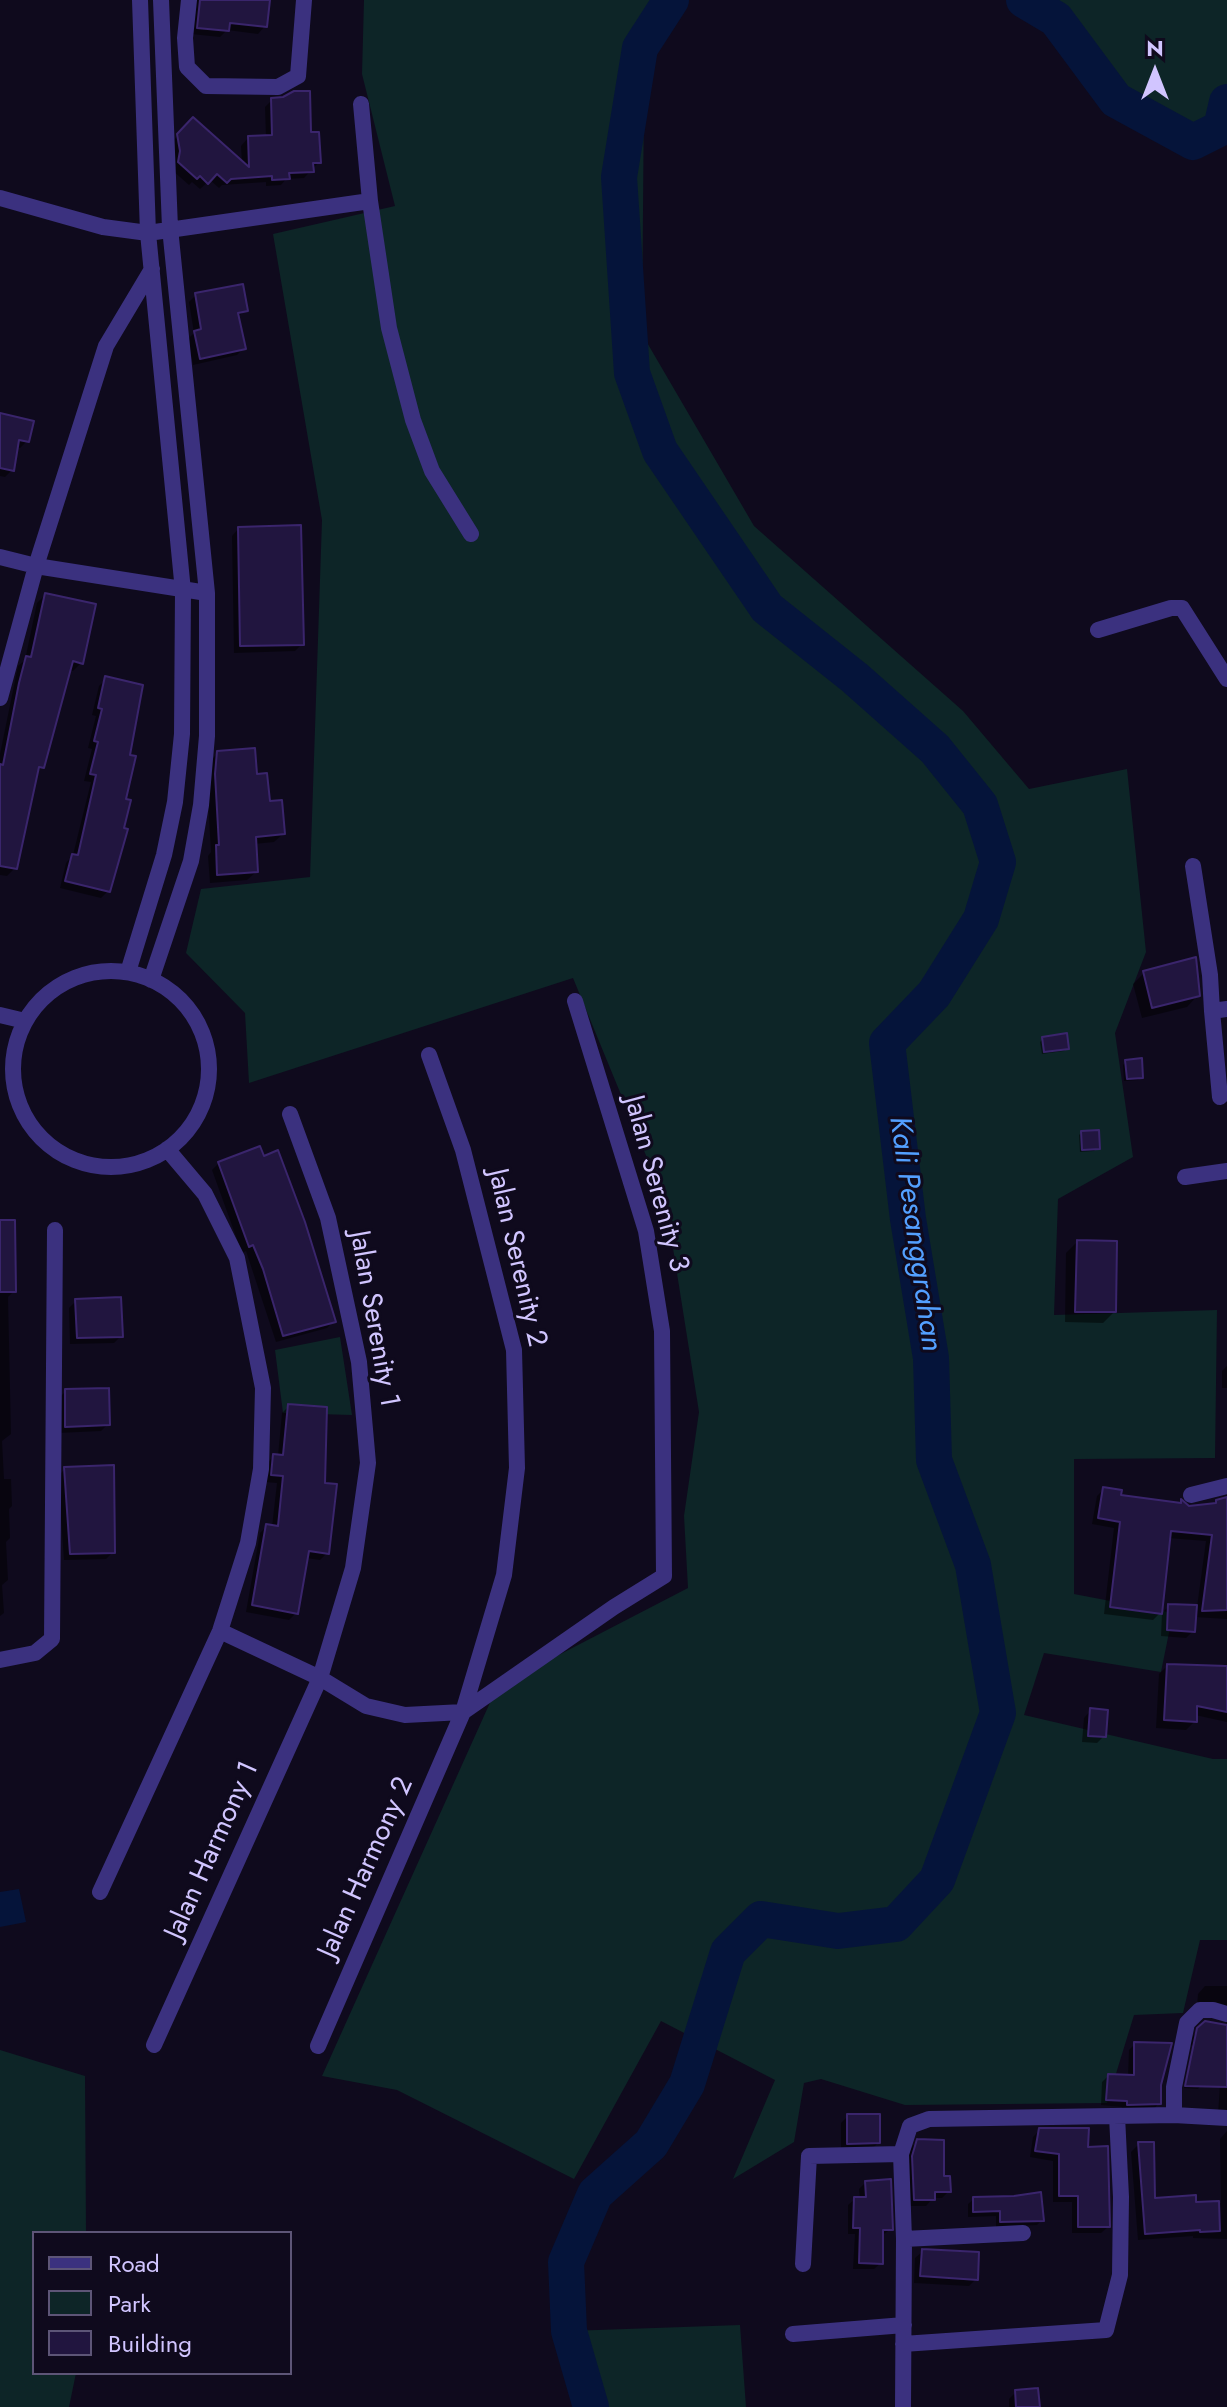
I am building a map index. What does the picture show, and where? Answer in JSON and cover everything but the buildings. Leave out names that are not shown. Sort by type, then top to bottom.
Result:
[{"type":"street","points":[[128,972],[164,855],[175,802],[182,734],[183,591],[148,233],[140,0]]},
{"type":"street","points":[[151,980],[191,861],[201,805],[207,736],[207,593],[170,228],[161,0]]},
{"type":"street","points":[[189,0],[185,38],[187,67],[206,86],[278,87],[298,76],[304,0]]},
{"type":"street","points":[[361,104],[370,201],[389,328],[413,420],[432,471],[471,534]]},
{"type":"street","points":[[0,198],[103,227],[148,233],[370,201]]},
{"type":"street","points":[[0,698],[36,566],[106,346],[152,269]]},
{"type":"street","points":[[0,557],[36,566],[207,593]]},
{"type":"street","points":[[1098,630],[1171,608],[1182,608],[1227,679]]},
{"type":"street","points":[[1193,866],[1210,975],[1219,1010],[1220,1097]]},
{"type":"street","points":[[98,972],[128,972],[151,980],[179,998],[198,1023],[208,1054],[208,1086],[200,1111],[186,1132],[167,1149],[140,1163],[111,1167],[81,1162],[54,1149],[30,1125],[15,1094],[6,1059],[25,1021],[44,997],[69,980],[98,972]]},
{"type":"street","name":"Jalan Serenity 3","points":[[463,1712],[664,1576],[662,1331],[646,1231],[575,1001]]},
{"type":"street","points":[[0,1015],[25,1021]]},
{"type":"street","name":"Jalan Serenity 2","points":[[429,1055],[463,1150],[514,1350],[517,1468],[504,1575],[463,1712]]},
{"type":"street","name":"Jalan Serenity 1","points":[[290,1114],[328,1218],[359,1362],[368,1463],[353,1568],[320,1678]]},
{"type":"street","points":[[100,1892],[220,1631],[251,1528],[261,1469],[263,1388],[237,1258],[205,1194],[167,1149]]},
{"type":"street","points":[[1185,1177],[1227,1171]]},
{"type":"street","points":[[0,1660],[35,1653],[52,1639],[55,1230]]},
{"type":"street","points":[[1191,1495],[1227,1486]]},
{"type":"street","points":[[220,1631],[320,1678],[366,1706],[405,1715],[463,1712]]},
{"type":"street","name":"Jalan Harmony 1","points":[[154,2045],[320,1678]]},
{"type":"street","name":"Jalan Harmony 2","points":[[318,2046],[463,1712]]},
{"type":"street","points":[[1174,2115],[1174,2087],[1187,2023],[1200,2010],[1227,2014]]},
{"type":"street","points":[[903,2407],[901,2154],[910,2126],[929,2119],[1174,2115],[1227,2118]]},
{"type":"street","points":[[903,2344],[1106,2330],[1120,2275],[1121,2197],[1117,2116]]},
{"type":"street","points":[[803,2264],[809,2156],[901,2154]]},
{"type":"street","points":[[904,2239],[1023,2233]]},
{"type":"street","points":[[793,2334],[904,2325]]},
{"type":"green space","points":[[364,0],[676,0],[644,89],[642,334],[754,526],[963,711],[1029,789],[1127,769],[1146,952],[1115,1033],[1133,1157],[1058,1199],[1054,1315],[1217,1310],[1215,1458],[1074,1459],[1074,1594],[1173,1613],[1161,1672],[1044,1653],[1024,1715],[1213,1759],[1227,1759],[1227,1940],[1200,1940],[1183,2013],[1134,2015],[1107,2103],[905,2105],[821,2079],[804,2083],[794,2142],[733,2179],[775,2080],[661,2021],[574,2179],[397,2090],[322,2076],[497,1687],[688,1588],[684,1516],[699,1412],[666,1204],[573,978],[249,1083],[245,1013],[186,953],[201,889],[310,877],[322,520],[273,234],[395,206],[362,74]]},
{"type":"green space","points":[[1023,0],[1227,0],[1227,101],[1205,128],[1111,91]]},
{"type":"green space","points":[[340,1337],[352,1415],[283,1413],[275,1350]]},
{"type":"green space","points":[[0,2050],[85,2076],[86,2231],[32,2231],[32,2375],[76,2375],[69,2407],[0,2407]]},
{"type":"green space","points":[[740,2325],[746,2407],[580,2407],[569,2331]]},
{"type":"water","points":[[19,1889],[26,1922],[0,1927],[0,1892]]},
{"type":"waterway","name":"Kali Pesanggrahan","points":[[591,2407],[569,2331],[566,2262],[595,2194],[651,2144],[687,2084],[728,1952],[761,1919],[838,1931],[896,1924],[937,1880],[998,1713],[973,1565],[934,1460],[931,1358],[908,1219],[887,1043],[934,994],[981,919],[998,862],[980,805],[935,749],[855,678],[767,608],[660,451],[632,373],[619,177],[640,48],[671,0]]},
{"type":"waterway","name":"Kali Pesanggrahan","points":[[1024,0],[1056,19],[1116,100],[1193,142],[1221,128],[1227,102]]}]
